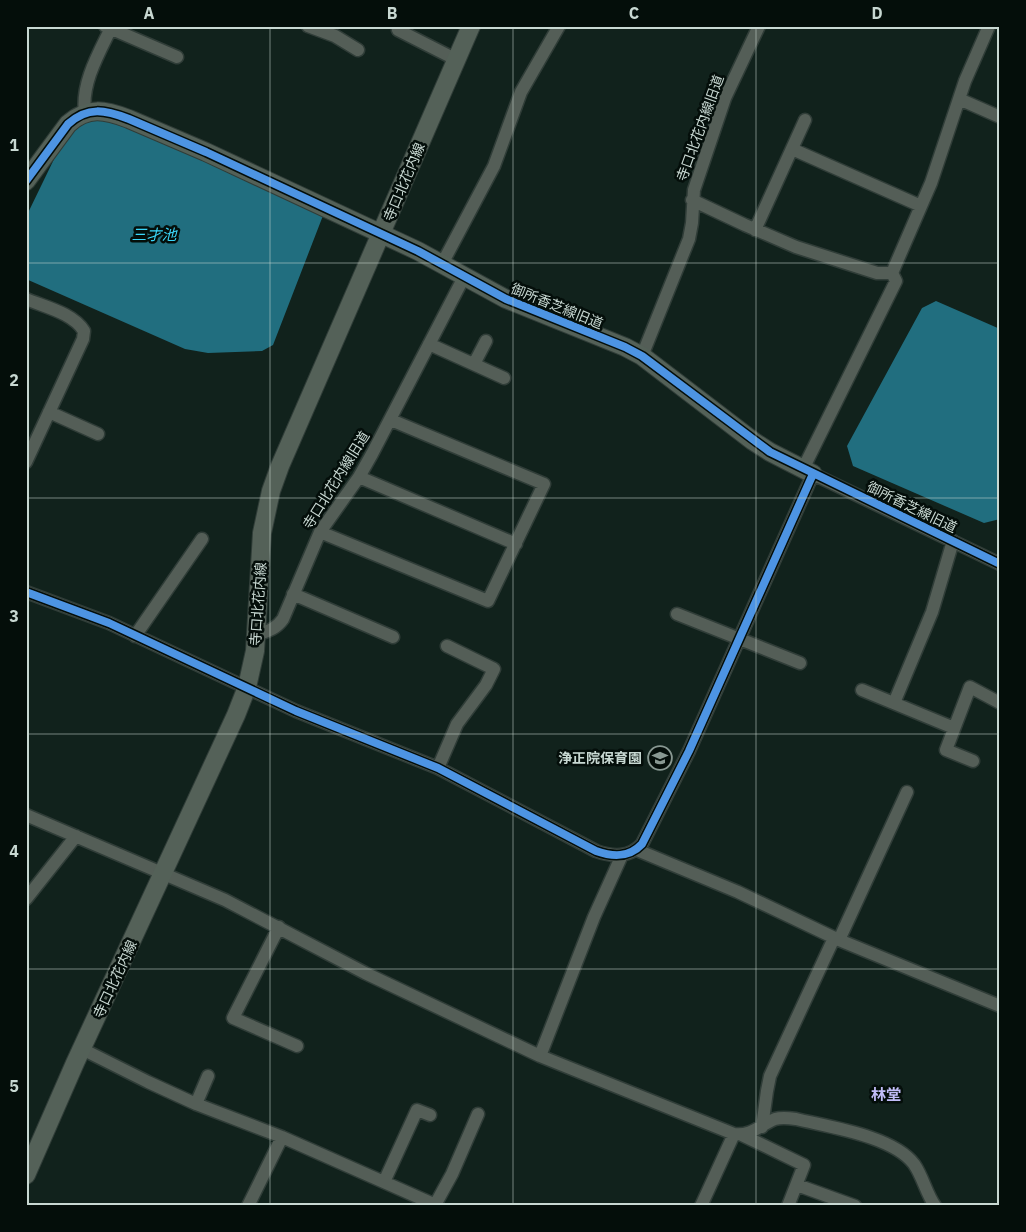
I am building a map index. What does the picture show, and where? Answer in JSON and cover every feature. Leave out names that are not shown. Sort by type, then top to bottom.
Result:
[{"type":"main road","name":"寺口北花内線","points":[[26,1175],[236,715],[252,669],[262,533],[271,491],[280,466],[471,26]]},
{"type":"main road","name":"御所香芝線旧道","points":[[85,113],[104,112],[130,119],[206,152],[418,251],[506,299],[625,347],[642,356],[753,441],[770,452],[808,471]]},
{"type":"main road","points":[[27,179],[68,124],[76,117],[85,113]]},
{"type":"street","points":[[308,26],[342,40],[358,50]]},
{"type":"street","points":[[442,264],[494,166],[522,92],[559,26]]},
{"type":"street","name":"寺口北花内線旧道","points":[[642,356],[689,239],[694,190],[725,98],[758,26]]},
{"type":"street","points":[[26,592],[82,612],[296,711],[438,768],[596,851],[614,856],[637,850],[673,786],[739,639],[808,471],[896,282],[892,272],[937,168],[959,99],[989,26]]},
{"type":"street","points":[[85,113],[83,99],[86,84],[109,27],[177,57]]},
{"type":"street","points":[[398,30],[457,60]]},
{"type":"street","points":[[959,99],[1000,117]]},
{"type":"street","points":[[755,230],[805,120]]},
{"type":"street","points":[[792,148],[921,206]]},
{"type":"street","points":[[692,200],[796,247],[877,274],[892,272]]},
{"type":"street","name":"寺口北花内線旧道","points":[[256,635],[278,626],[294,594],[320,532],[359,476],[464,277]]},
{"type":"street","points":[[26,299],[72,319],[80,324],[84,331],[83,339],[26,462]]},
{"type":"street","points":[[474,364],[486,341]]},
{"type":"street","points":[[429,344],[504,378]]},
{"type":"street","points":[[49,412],[98,434]]},
{"type":"street","points":[[320,532],[488,602],[544,484],[390,420]]},
{"type":"street","name":"御所香芝線旧道","points":[[808,471],[1000,564]]},
{"type":"street","points":[[359,476],[516,544]]},
{"type":"street","points":[[135,636],[202,539]]},
{"type":"street","points":[[894,703],[932,612],[953,541]]},
{"type":"street","points":[[294,594],[393,637]]},
{"type":"street","points":[[677,614],[800,663]]},
{"type":"street","points":[[438,768],[457,724],[486,686],[494,669],[446,646]]},
{"type":"street","points":[[973,761],[946,750],[970,687],[1000,702]]},
{"type":"street","points":[[862,690],[954,728]]},
{"type":"street","points":[[762,1126],[770,1076],[907,792]]},
{"type":"street","points":[[26,815],[225,900],[365,973],[540,1056],[738,1134],[804,1165],[788,1206]]},
{"type":"street","points":[[26,899],[76,836]]},
{"type":"street","points":[[637,850],[738,892],[837,939],[1000,1006]]},
{"type":"street","points":[[540,1056],[594,917],[622,855]]},
{"type":"street","points":[[279,927],[233,1018],[297,1046]]},
{"type":"street","points":[[82,1049],[196,1104],[282,1137],[436,1205],[452,1174],[478,1114]]},
{"type":"street","points":[[196,1104],[208,1076]]},
{"type":"street","points":[[384,1182],[417,1110],[430,1115]]},
{"type":"street","points":[[738,1134],[751,1133],[776,1119],[796,1119],[873,1138],[904,1154],[914,1164],[935,1206]]},
{"type":"street","points":[[701,1206],[738,1134]]},
{"type":"street","points":[[248,1206],[282,1137]]},
{"type":"street","points":[[797,1185],[855,1206]]},
{"type":"water","name":"三才池","points":[[90,119],[108,121],[181,148],[324,213],[273,345],[262,351],[208,353],[185,349],[26,279],[26,217],[57,153],[77,126]]},
{"type":"water","points":[[936,301],[1000,329],[1000,519],[984,523],[853,466],[847,446],[922,308]]},
{"type":"cycle path","points":[[26,181],[68,124],[75,118],[97,111],[112,113],[129,119],[206,152],[418,251],[506,299],[625,347],[642,356],[770,452],[1000,564]]},
{"type":"cycle path","points":[[26,592],[109,623],[296,711],[438,768],[596,851],[620,855],[632,852],[642,844],[689,751],[813,474]]},
{"type":"place","name":"浄正院保育園","points":[[660,758]]},
{"type":"district","name":"林堂","points":[[886,1095]]}]
